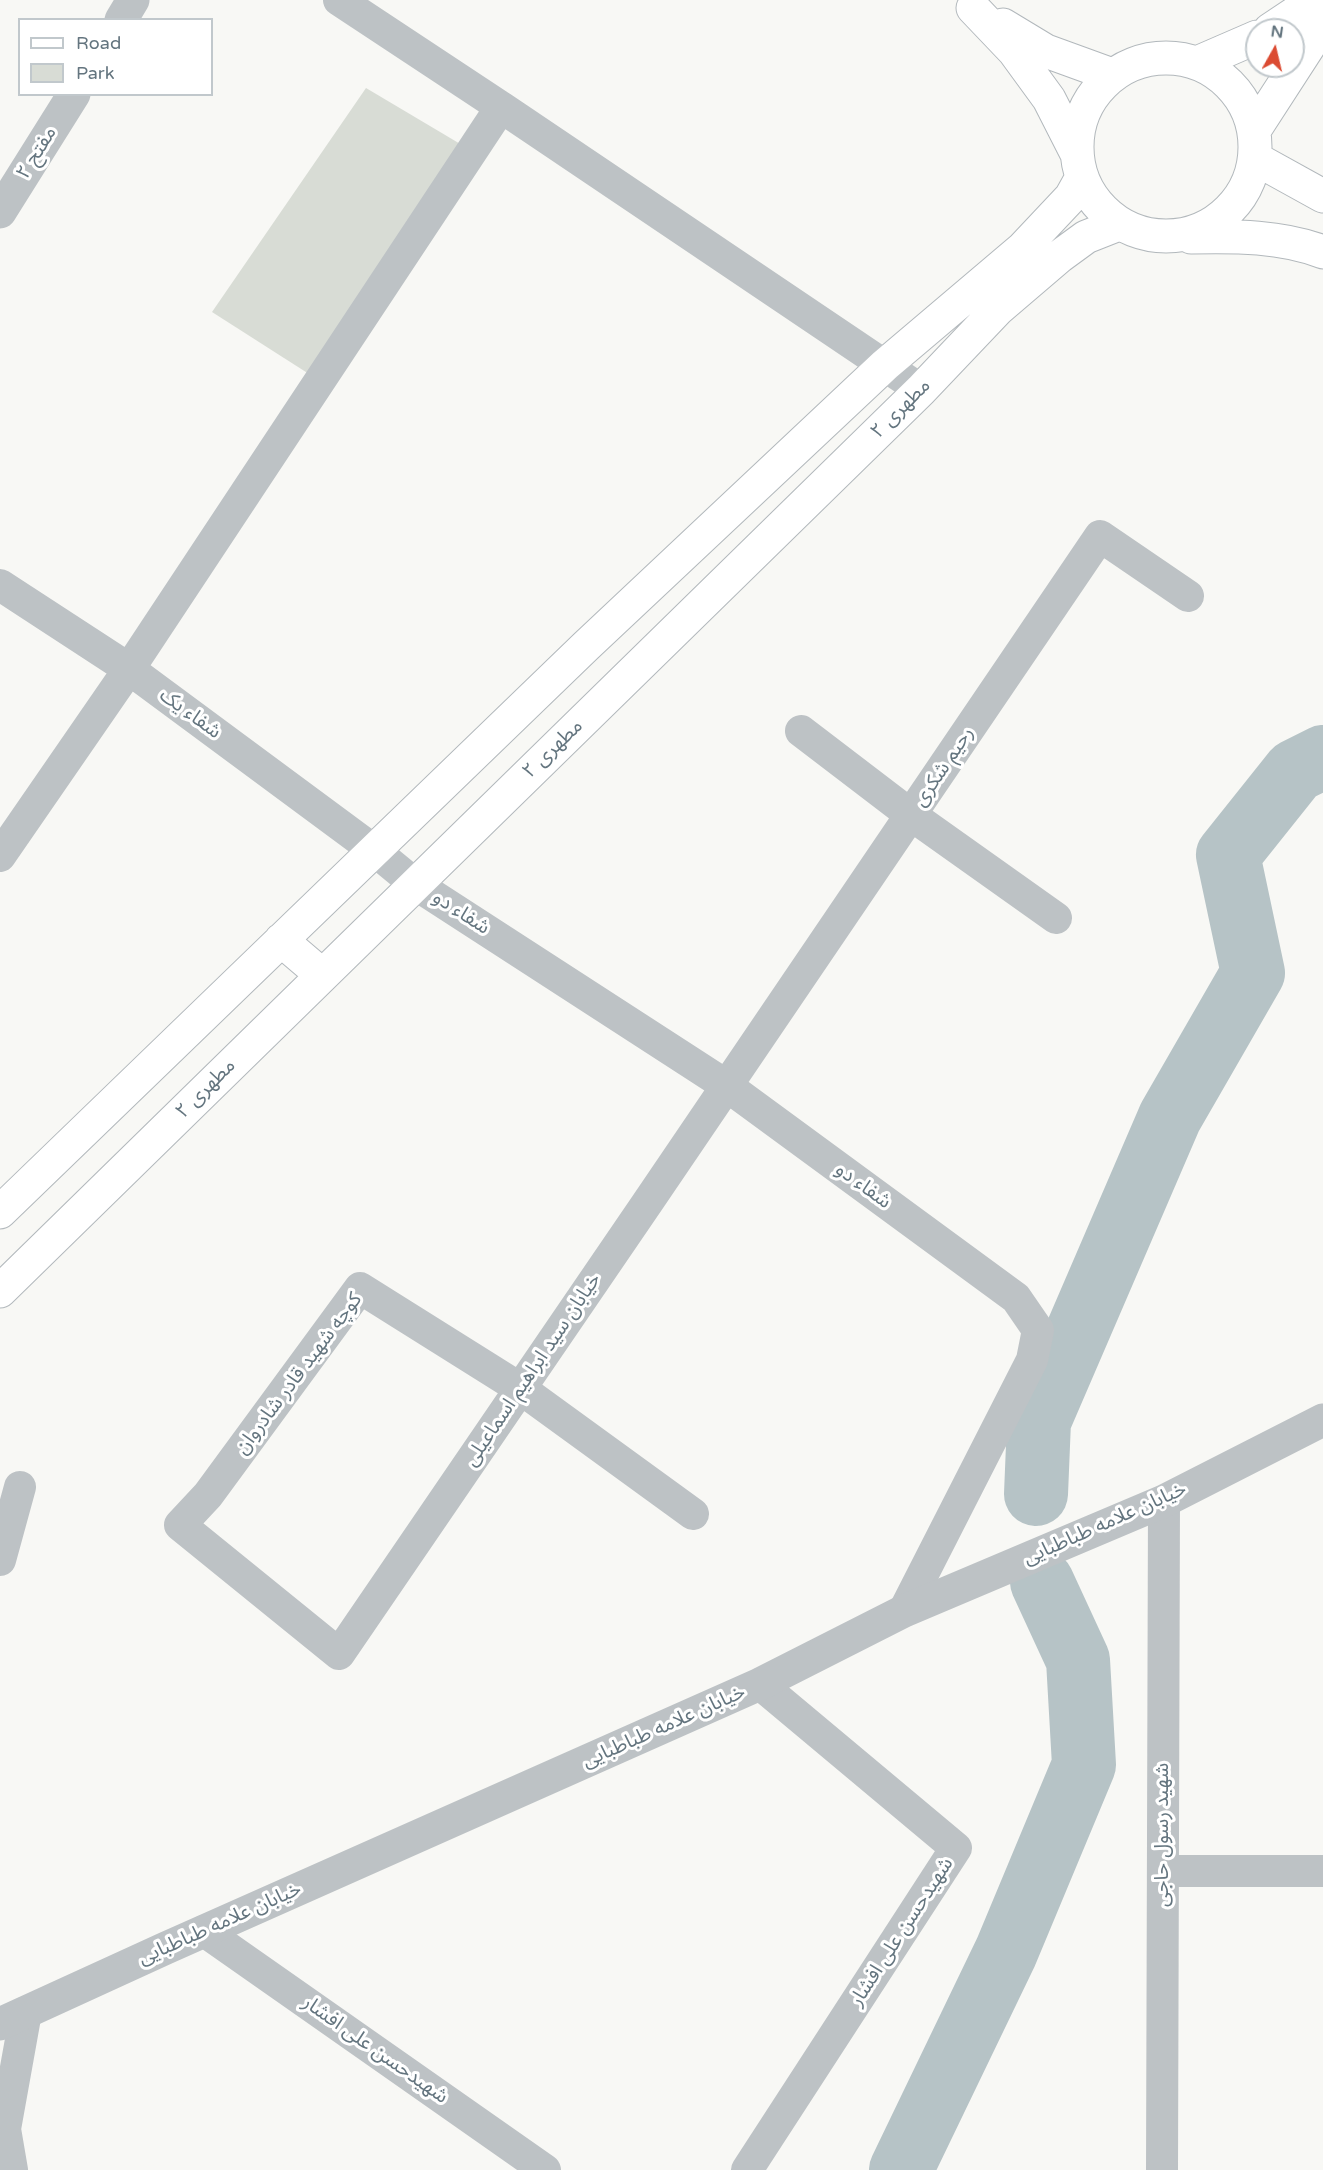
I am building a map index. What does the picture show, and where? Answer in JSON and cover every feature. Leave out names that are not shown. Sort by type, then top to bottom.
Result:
[{"type":"main road","points":[[1288,18],[1314,0]]},
{"type":"main road","points":[[968,4],[1046,51],[1112,75]]},
{"type":"main road","points":[[968,4],[1014,51],[1049,99],[1097,204],[1119,224],[1145,235],[1243,236],[1323,252]]},
{"type":"main road","points":[[1174,237],[1203,230],[1228,212],[1247,188],[1255,144],[1323,24]]},
{"type":"main road","points":[[1197,63],[1245,42]]},
{"type":"main road","points":[[1079,165],[1080,123],[1092,97],[1112,75],[1137,62],[1167,58],[1197,63],[1224,78],[1244,101],[1255,144],[1323,196]]},
{"type":"main road","name":"مطهری ۲","points":[[0,1212],[586,646],[885,365],[1023,248],[1071,197],[1079,165]]},
{"type":"main road","name":"مطهری ۲","points":[[0,1291],[921,390],[998,309],[1086,237],[1119,224]]},
{"type":"main road","points":[[446,782],[484,816]]},
{"type":"main road","points":[[281,940],[321,975]]},
{"type":"street","points":[[122,18],[133,0]]},
{"type":"street","points":[[339,0],[921,390]]},
{"type":"street","name":"مفتح ۲","points":[[0,212],[73,96]]},
{"type":"street","points":[[0,856],[129,669],[501,107]]},
{"type":"street","name":"رحیم شکری","points":[[728,1086],[1100,536],[1188,596]]},
{"type":"street","name":"شفاء یک","points":[[0,585],[129,669],[375,851],[415,884]]},
{"type":"street","points":[[801,731],[911,815],[1056,918]]},
{"type":"street","name":"شفاء دو","points":[[415,884],[728,1086],[1016,1298],[1038,1330],[1032,1360],[904,1611]]},
{"type":"street","name":"خیابان سید ابراهیم اسماعیلی","points":[[339,1654],[728,1086]]},
{"type":"street","name":"کوچه شهید قادر شادروان","points":[[339,1654],[180,1525],[207,1495],[360,1288],[521,1389],[693,1514]]},
{"type":"street","name":"خیابان علامه طباطبایی","points":[[13,2018],[204,1930],[760,1684],[904,1611],[1164,1501],[1323,1420]]},
{"type":"street","points":[[0,1560],[20,1487]]},
{"type":"street","name":"شهید رسول حاجی","points":[[1162,2170],[1164,1501]]},
{"type":"street","name":"شهیدحسن علی افشار","points":[[747,2170],[956,1848],[760,1684]]},
{"type":"street","points":[[1163,1870],[1323,1871]]},
{"type":"street","name":"شهیدحسن علی افشار","points":[[204,1930],[545,2170]]},
{"type":"street","points":[[12,2170],[5,2129],[13,2018]]},
{"type":"green space","points":[[366,88],[462,145],[309,374],[212,312]]},
{"type":"waterway","points":[[1036,1494],[1039,1421],[1170,1117],[1253,973],[1228,855],[1295,771],[1323,757]]},
{"type":"waterway","points":[[901,2170],[1006,1952],[1084,1765],[1078,1660],[1042,1582]]}]
